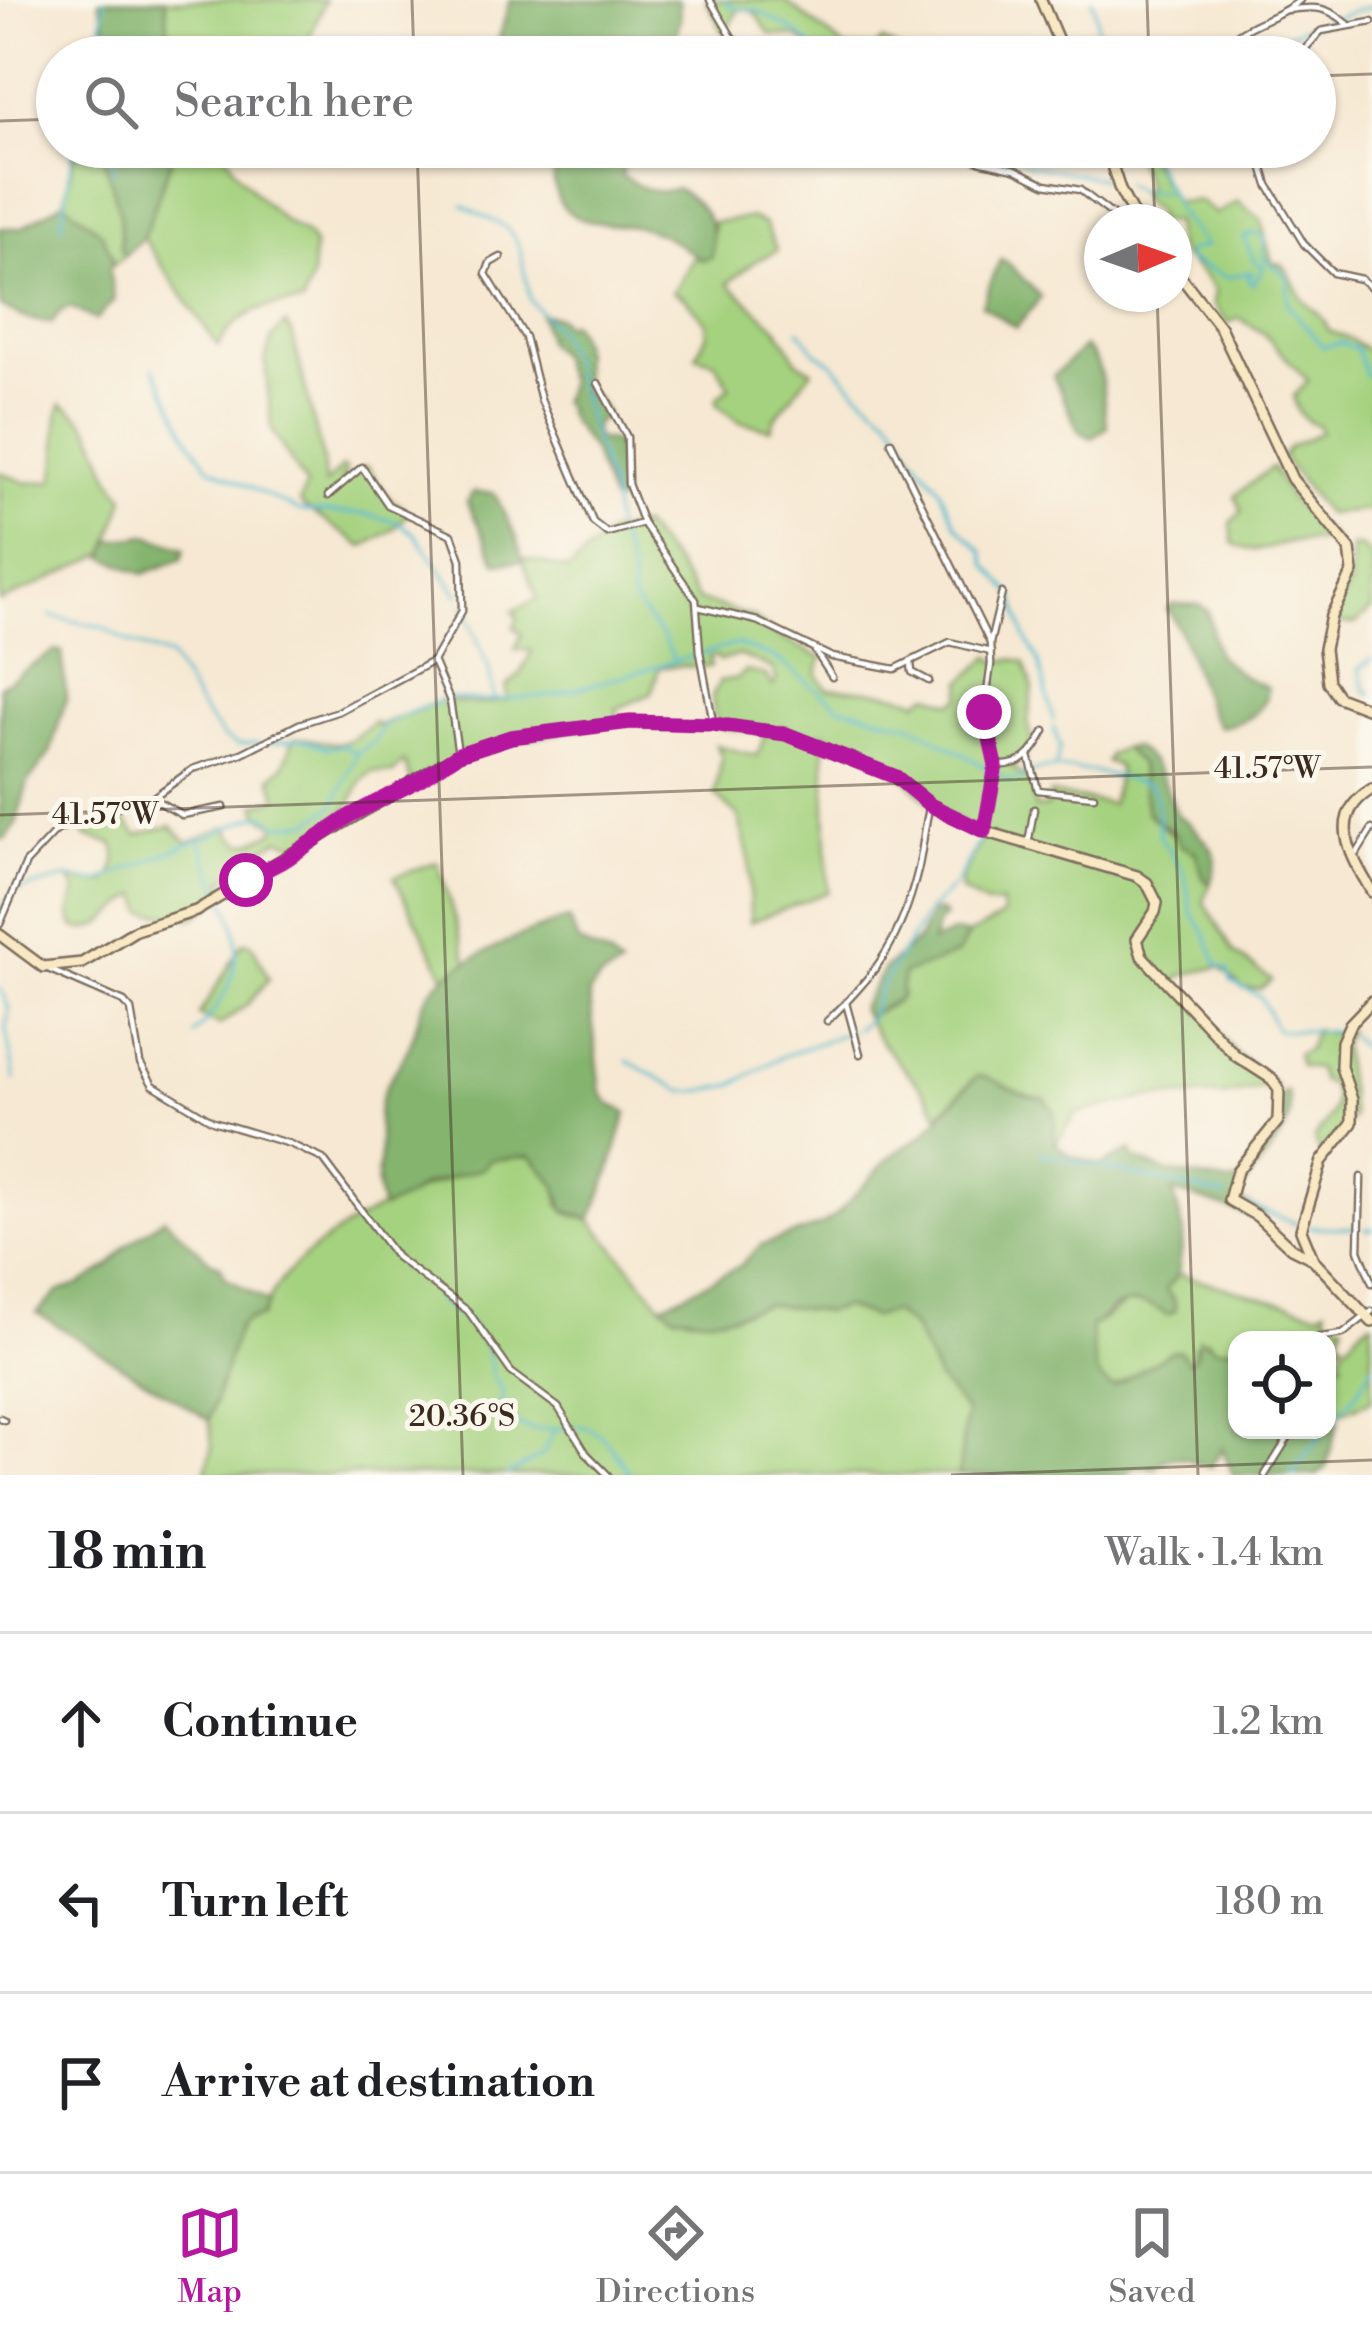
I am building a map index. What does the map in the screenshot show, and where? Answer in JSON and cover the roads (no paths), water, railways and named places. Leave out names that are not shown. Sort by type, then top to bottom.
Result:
[{"type":"street","points":[[710,0],[734,36]]},
{"type":"street","points":[[1041,0],[1056,36]]},
{"type":"street","points":[[1288,10],[1300,0]]},
{"type":"street","points":[[1232,36],[1288,10],[1309,6],[1328,8],[1350,26]]},
{"type":"street","points":[[1314,36],[1372,22]]},
{"type":"street","points":[[1010,168],[1045,184],[1080,190],[1098,204]]},
{"type":"street","points":[[1114,168],[1129,204]]},
{"type":"street","points":[[1262,168],[1304,244],[1333,273],[1361,279],[1372,288]]},
{"type":"street","points":[[501,257],[490,263],[486,274],[525,337],[541,400],[592,522],[608,533],[643,523]]},
{"type":"street","points":[[1192,291],[1220,327],[1292,479],[1350,549],[1353,572],[1331,616],[1324,670],[1338,697],[1372,710]]},
{"type":"street","points":[[598,382],[626,437],[628,484],[643,523],[698,607],[713,724]]},
{"type":"street","points":[[891,442],[990,643],[983,722],[994,747],[996,771],[984,831]]},
{"type":"street","points":[[0,924],[26,863],[44,840],[94,812],[152,798],[194,769],[339,711],[433,661],[462,611],[461,560],[452,535],[388,505],[362,467],[328,496]]},
{"type":"street","points":[[990,643],[1002,592]]},
{"type":"street","points":[[698,607],[745,617],[832,657],[895,669],[950,642],[992,652]]},
{"type":"street","points":[[814,648],[832,677]]},
{"type":"street","points":[[433,661],[449,698],[459,754]]},
{"type":"street","points":[[911,662],[912,672],[929,681]]},
{"type":"street","points":[[44,967],[82,963],[136,930],[196,911],[459,754],[511,737],[609,724],[713,724],[786,734],[896,777],[930,805],[984,831],[1124,871],[1147,883],[1156,903],[1137,939],[1142,956],[1236,1056],[1272,1079],[1281,1098],[1278,1121],[1237,1171],[1229,1200],[1257,1216],[1294,1251],[1313,1258]]},
{"type":"street","points":[[996,771],[1017,765],[1045,731]]},
{"type":"street","points":[[1029,755],[1038,790],[1094,796]]},
{"type":"street","points":[[167,788],[168,809]]},
{"type":"street","points":[[1372,789],[1346,813],[1344,834],[1372,892]]},
{"type":"street","points":[[152,798],[182,815],[224,806]]},
{"type":"street","points":[[827,1021],[877,971],[903,924],[930,805]]},
{"type":"street","points":[[1028,844],[1034,809]]},
{"type":"street","points":[[1354,858],[1372,829]]},
{"type":"street","points":[[0,935],[69,982],[124,1002],[131,1010],[143,1072],[164,1093],[213,1121],[323,1159],[396,1257],[468,1311],[511,1372],[558,1407],[587,1454],[608,1475]]},
{"type":"street","points":[[1336,1335],[1370,1316],[1313,1258],[1302,1235],[1304,1212],[1322,1161],[1353,1119],[1341,1066],[1342,1042],[1350,1024],[1372,1001]]},
{"type":"street","points":[[847,1003],[860,1054]]},
{"type":"street","points":[[1361,1177],[1359,1250],[1372,1283]]},
{"type":"street","points":[[1265,1475],[1287,1439]]},
{"type":"waterway","points":[[101,36],[104,0]]},
{"type":"waterway","points":[[726,0],[731,8],[757,10],[800,36]]},
{"type":"waterway","points":[[1092,0],[1098,36]]},
{"type":"waterway","points":[[1284,36],[1372,6]]},
{"type":"waterway","points":[[61,226],[71,168]]},
{"type":"waterway","points":[[113,168],[113,173]]},
{"type":"waterway","points":[[1045,168],[1111,180]]},
{"type":"waterway","points":[[1157,168],[1181,217],[1206,246],[1186,252],[1187,260],[1227,277],[1252,272],[1248,281],[1253,284],[1264,267],[1253,259],[1244,237],[1254,233],[1266,238],[1262,256],[1288,277],[1288,305],[1323,347],[1341,343],[1356,349],[1365,374],[1372,379]]},
{"type":"waterway","points":[[1123,183],[1138,191],[1164,192]]},
{"type":"waterway","points":[[463,205],[507,228],[519,245],[530,300],[558,332],[570,359],[613,499],[615,528]]},
{"type":"waterway","points":[[799,330],[816,352],[893,420],[939,487],[957,526],[983,551],[987,565],[1013,595],[1025,636],[1039,662],[1053,720]]},
{"type":"waterway","points":[[154,367],[191,442],[209,467],[299,511],[365,514],[398,522],[415,534],[459,595]]},
{"type":"waterway","points":[[617,533],[631,572],[632,600],[664,639],[674,660]]},
{"type":"waterway","points":[[464,606],[489,669],[494,699]]},
{"type":"waterway","points":[[50,616],[102,627],[170,657],[223,737],[238,745],[258,743]]},
{"type":"waterway","points":[[18,890],[67,878],[98,882],[256,816],[265,815],[278,825],[310,822],[333,807],[357,753],[374,742],[383,726],[450,698],[484,701],[555,695],[737,644],[777,659],[839,706],[912,725],[1008,780],[1061,769],[1150,786],[1156,797],[1160,837],[1184,872],[1192,914],[1218,965],[1228,970],[1231,981],[1261,997],[1276,1030],[1340,1032]]},
{"type":"waterway","points":[[1372,659],[1359,669],[1366,691],[1372,693]]},
{"type":"waterway","points":[[1054,727],[1060,747],[1055,769]]},
{"type":"waterway","points":[[270,743],[301,739],[328,748],[343,745],[355,753]]},
{"type":"waterway","points":[[857,1029],[870,1018],[880,988],[929,910],[956,884],[982,836]]},
{"type":"waterway","points":[[201,842],[224,900]]},
{"type":"waterway","points":[[0,912],[9,898]]},
{"type":"waterway","points":[[194,1035],[217,1006],[232,974],[236,940],[226,903]]},
{"type":"waterway","points":[[0,988],[9,1009],[6,1029],[15,1080]]},
{"type":"waterway","points":[[628,1061],[681,1090],[694,1092],[732,1085],[781,1057],[851,1031]]},
{"type":"waterway","points":[[1351,1036],[1372,1059]]},
{"type":"waterway","points":[[1040,1153],[1225,1196]]},
{"type":"waterway","points":[[1247,1205],[1300,1225]]},
{"type":"waterway","points":[[1310,1227],[1356,1228]]},
{"type":"waterway","points":[[1366,1229],[1372,1229]]},
{"type":"waterway","points":[[436,1300],[465,1320],[485,1343],[493,1377],[502,1390],[501,1417],[532,1430],[567,1428]]},
{"type":"waterway","points":[[1336,1417],[1372,1366]]},
{"type":"waterway","points":[[573,1426],[601,1435],[632,1475]]},
{"type":"waterway","points":[[507,1475],[543,1455],[554,1430]]},
{"type":"waterway","points":[[1291,1475],[1318,1439]]}]
